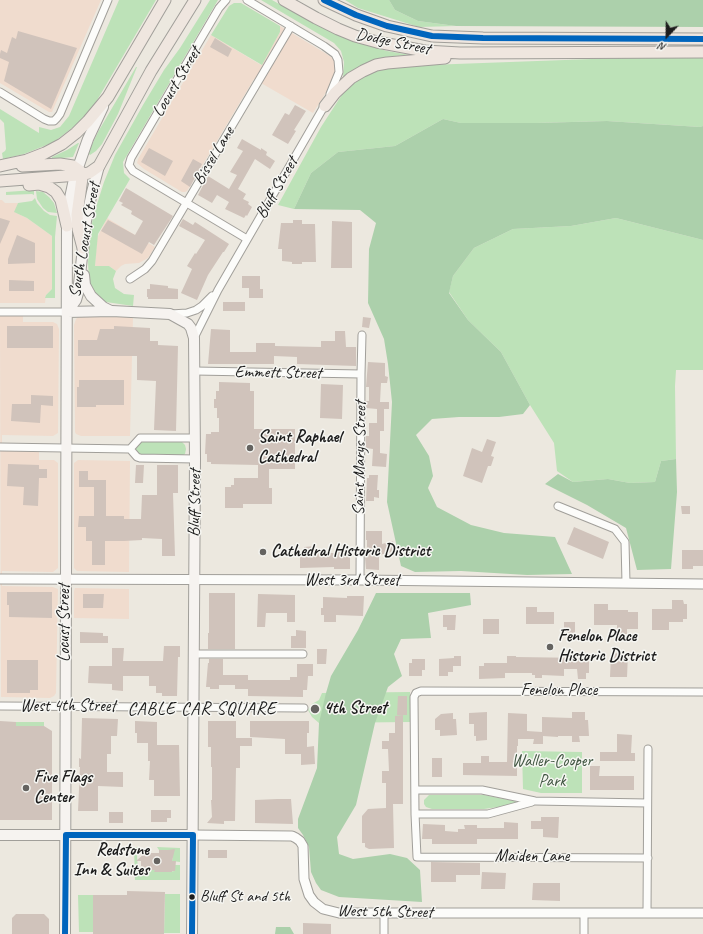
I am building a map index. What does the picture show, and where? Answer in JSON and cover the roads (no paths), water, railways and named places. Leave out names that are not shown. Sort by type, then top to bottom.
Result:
[{"type":"highway","name":"South Locust Street","points":[[108,97],[165,0]]},
{"type":"highway","name":"Dodge Street","points":[[284,0],[338,29],[377,42],[425,51],[453,53],[703,52]]},
{"type":"highway","name":"Dodge Street","points":[[324,0],[356,15],[387,26],[432,36],[483,38],[703,39]]},
{"type":"highway","name":"South Locust Street","points":[[99,166],[151,71],[195,1]]},
{"type":"highway","points":[[325,106],[335,93],[351,78],[363,71],[387,63],[531,52]]},
{"type":"highway","points":[[0,166],[27,160],[62,144],[88,121],[108,97]]},
{"type":"highway","points":[[0,166],[60,164],[73,166],[82,178],[77,215],[78,229],[83,248]]},
{"type":"highway","points":[[0,181],[89,173],[99,166]]},
{"type":"highway","points":[[0,186],[39,184],[49,187],[56,192],[61,200],[67,226]]},
{"type":"main road","name":"South Locust Street","points":[[68,312],[67,226],[70,198],[91,132],[108,97]]},
{"type":"main road","name":"South Locust Street","points":[[68,312],[76,300],[88,214],[99,166]]},
{"type":"main road","points":[[82,261],[87,291],[97,302],[112,311]]},
{"type":"main road","points":[[68,312],[112,311],[170,314],[188,324],[194,338]]},
{"type":"main road","name":"Locust Street","points":[[65,934],[66,448],[68,312]]},
{"type":"main road","name":"Bluff Street","points":[[192,934],[195,459],[194,338]]},
{"type":"main road","name":"West 5th Street","points":[[0,835],[193,835]]},
{"type":"street","points":[[0,92],[44,119],[54,121],[60,114],[108,0]]},
{"type":"street","name":"Locust Street","points":[[186,203],[133,171],[129,165],[131,158],[226,0]]},
{"type":"street","points":[[247,0],[330,49],[338,60],[339,72],[325,106]]},
{"type":"street","name":"Bissel Lane","points":[[130,279],[145,269],[152,261],[291,26]]},
{"type":"street","name":"Bluff Street","points":[[194,338],[218,290],[325,106]]},
{"type":"street","points":[[186,203],[247,239]]},
{"type":"street","points":[[170,314],[187,313],[196,310],[218,290]]},
{"type":"street","points":[[0,312],[68,312]]},
{"type":"street","name":"Saint Marys Street","points":[[360,580],[362,335]]},
{"type":"street","name":"Emmett Street","points":[[195,371],[361,374]]},
{"type":"street","points":[[130,449],[140,438],[195,438]]},
{"type":"street","points":[[0,447],[130,449],[137,457],[140,458],[195,459]]},
{"type":"street","points":[[558,506],[615,529],[625,542],[626,583]]},
{"type":"street","name":"West 3rd Street","points":[[0,579],[360,580],[703,584]]},
{"type":"street","points":[[194,654],[303,654]]},
{"type":"street","name":"Fenelon Place","points":[[415,790],[413,700],[416,693],[421,691],[703,692]]},
{"type":"street","name":"West 4th Street","points":[[0,706],[304,708]]},
{"type":"street","points":[[647,913],[648,749]]},
{"type":"street","points":[[534,801],[488,814],[415,814],[415,790],[482,790],[534,801],[647,803]]},
{"type":"street","name":"Maiden Lane","points":[[415,814],[417,857],[648,858]]},
{"type":"street","name":"West 5th Street","points":[[193,835],[292,836],[300,841],[302,846],[304,879],[306,888],[314,902],[324,909],[339,913],[703,913]]},
{"type":"street","points":[[384,913],[384,934]]},
{"type":"street","points":[[584,913],[584,934]]},
{"type":"place","name":"Saint Raphael Cathedral","points":[[250,448]]},
{"type":"place","name":"Cathedral Historic District","points":[[263,552]]},
{"type":"place","name":"Fenelon Place Historic District","points":[[550,647]]},
{"type":"place","name":"4th Street","points":[[315,709]]},
{"type":"place","name":"Five Flags Center","points":[[26,788]]},
{"type":"place","name":"Redstone Inn & Suites","points":[[157,861]]},
{"type":"place","name":"Bluff St and 5th","points":[[192,897]]},
{"type":"district","name":"CABLE CAR SQUARE","points":[[202,709]]},
{"type":"park label","name":"Waller-Cooper Park","points":[[552,772]]}]
